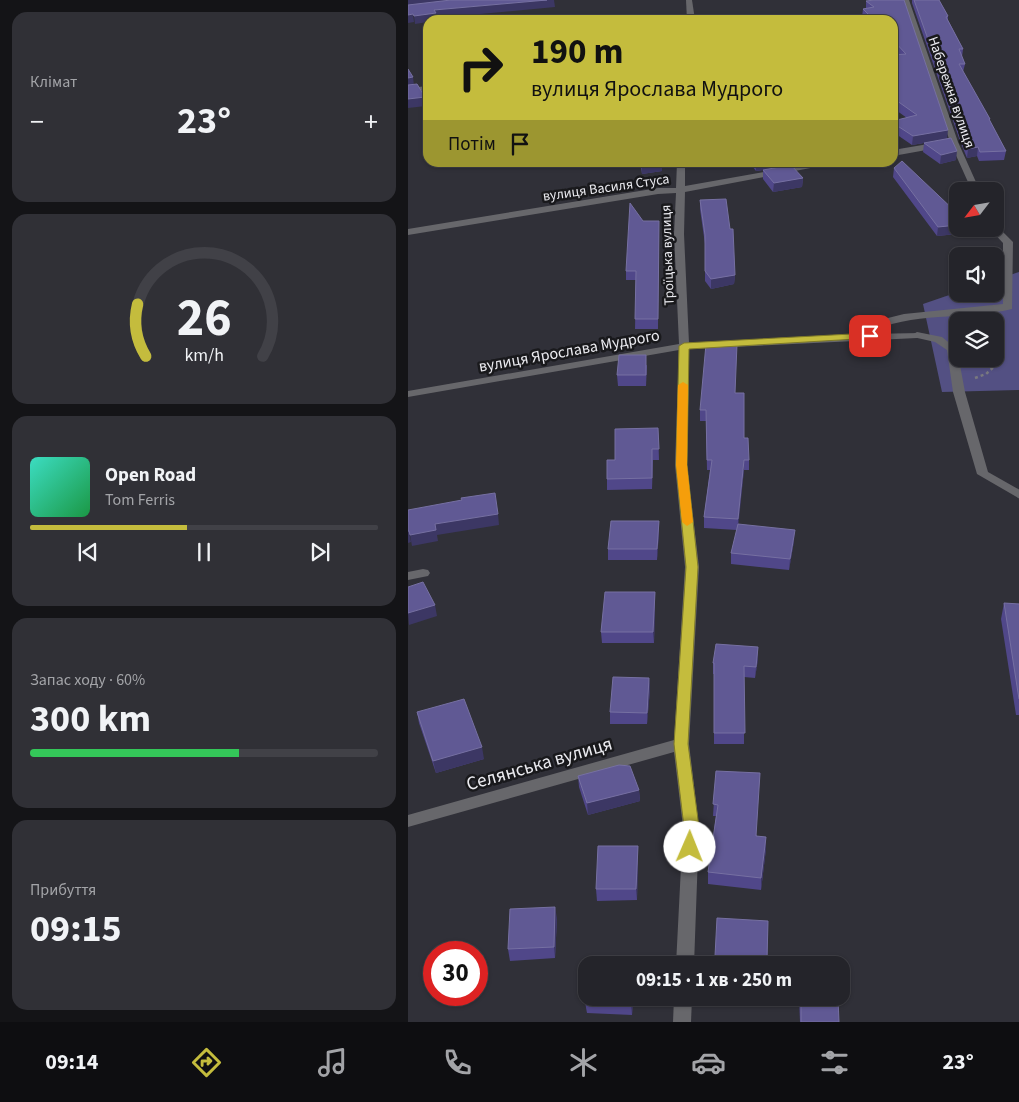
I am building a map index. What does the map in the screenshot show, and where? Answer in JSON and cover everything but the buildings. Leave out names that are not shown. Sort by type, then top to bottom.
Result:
[{"type":"street","points":[[689,0],[690,15]]},
{"type":"street","name":"Набережна вулиця","points":[[906,0],[954,142],[972,182]]},
{"type":"street","points":[[408,90],[423,88]]},
{"type":"street","points":[[898,152],[954,142]]},
{"type":"street","name":"Троїцька вулиця","points":[[681,167],[679,234],[684,346],[681,465],[692,567],[681,744],[691,827],[684,956]]},
{"type":"street","name":"вулиця Василя Стуса","points":[[408,232],[658,191],[680,190],[810,167]]},
{"type":"street","points":[[854,337],[880,323],[904,316],[1008,307],[1008,242],[1004,238]]},
{"type":"street","name":"вулиця Ярослава Мудрого","points":[[408,394],[684,346],[917,335],[938,339],[952,349],[958,383],[983,474],[1020,495]]},
{"type":"street","points":[[408,576],[423,573]]},
{"type":"street","name":"Селянська вулиця","points":[[408,821],[681,744]]},
{"type":"street","points":[[682,1022],[683,1006]]},
{"type":"path","points":[[958,383],[986,375],[1002,359],[1003,330],[1008,307]]},
{"type":"shaded area","points":[[1019,272],[1019,390],[942,392],[923,304],[949,295],[949,302],[1004,302],[1004,277]]},
{"type":"slow traffic","points":[[683,385],[681,465],[687,522]]},
{"type":"route","points":[[690,847],[691,827],[681,744],[692,567],[681,465],[684,346],[870,336]]}]
